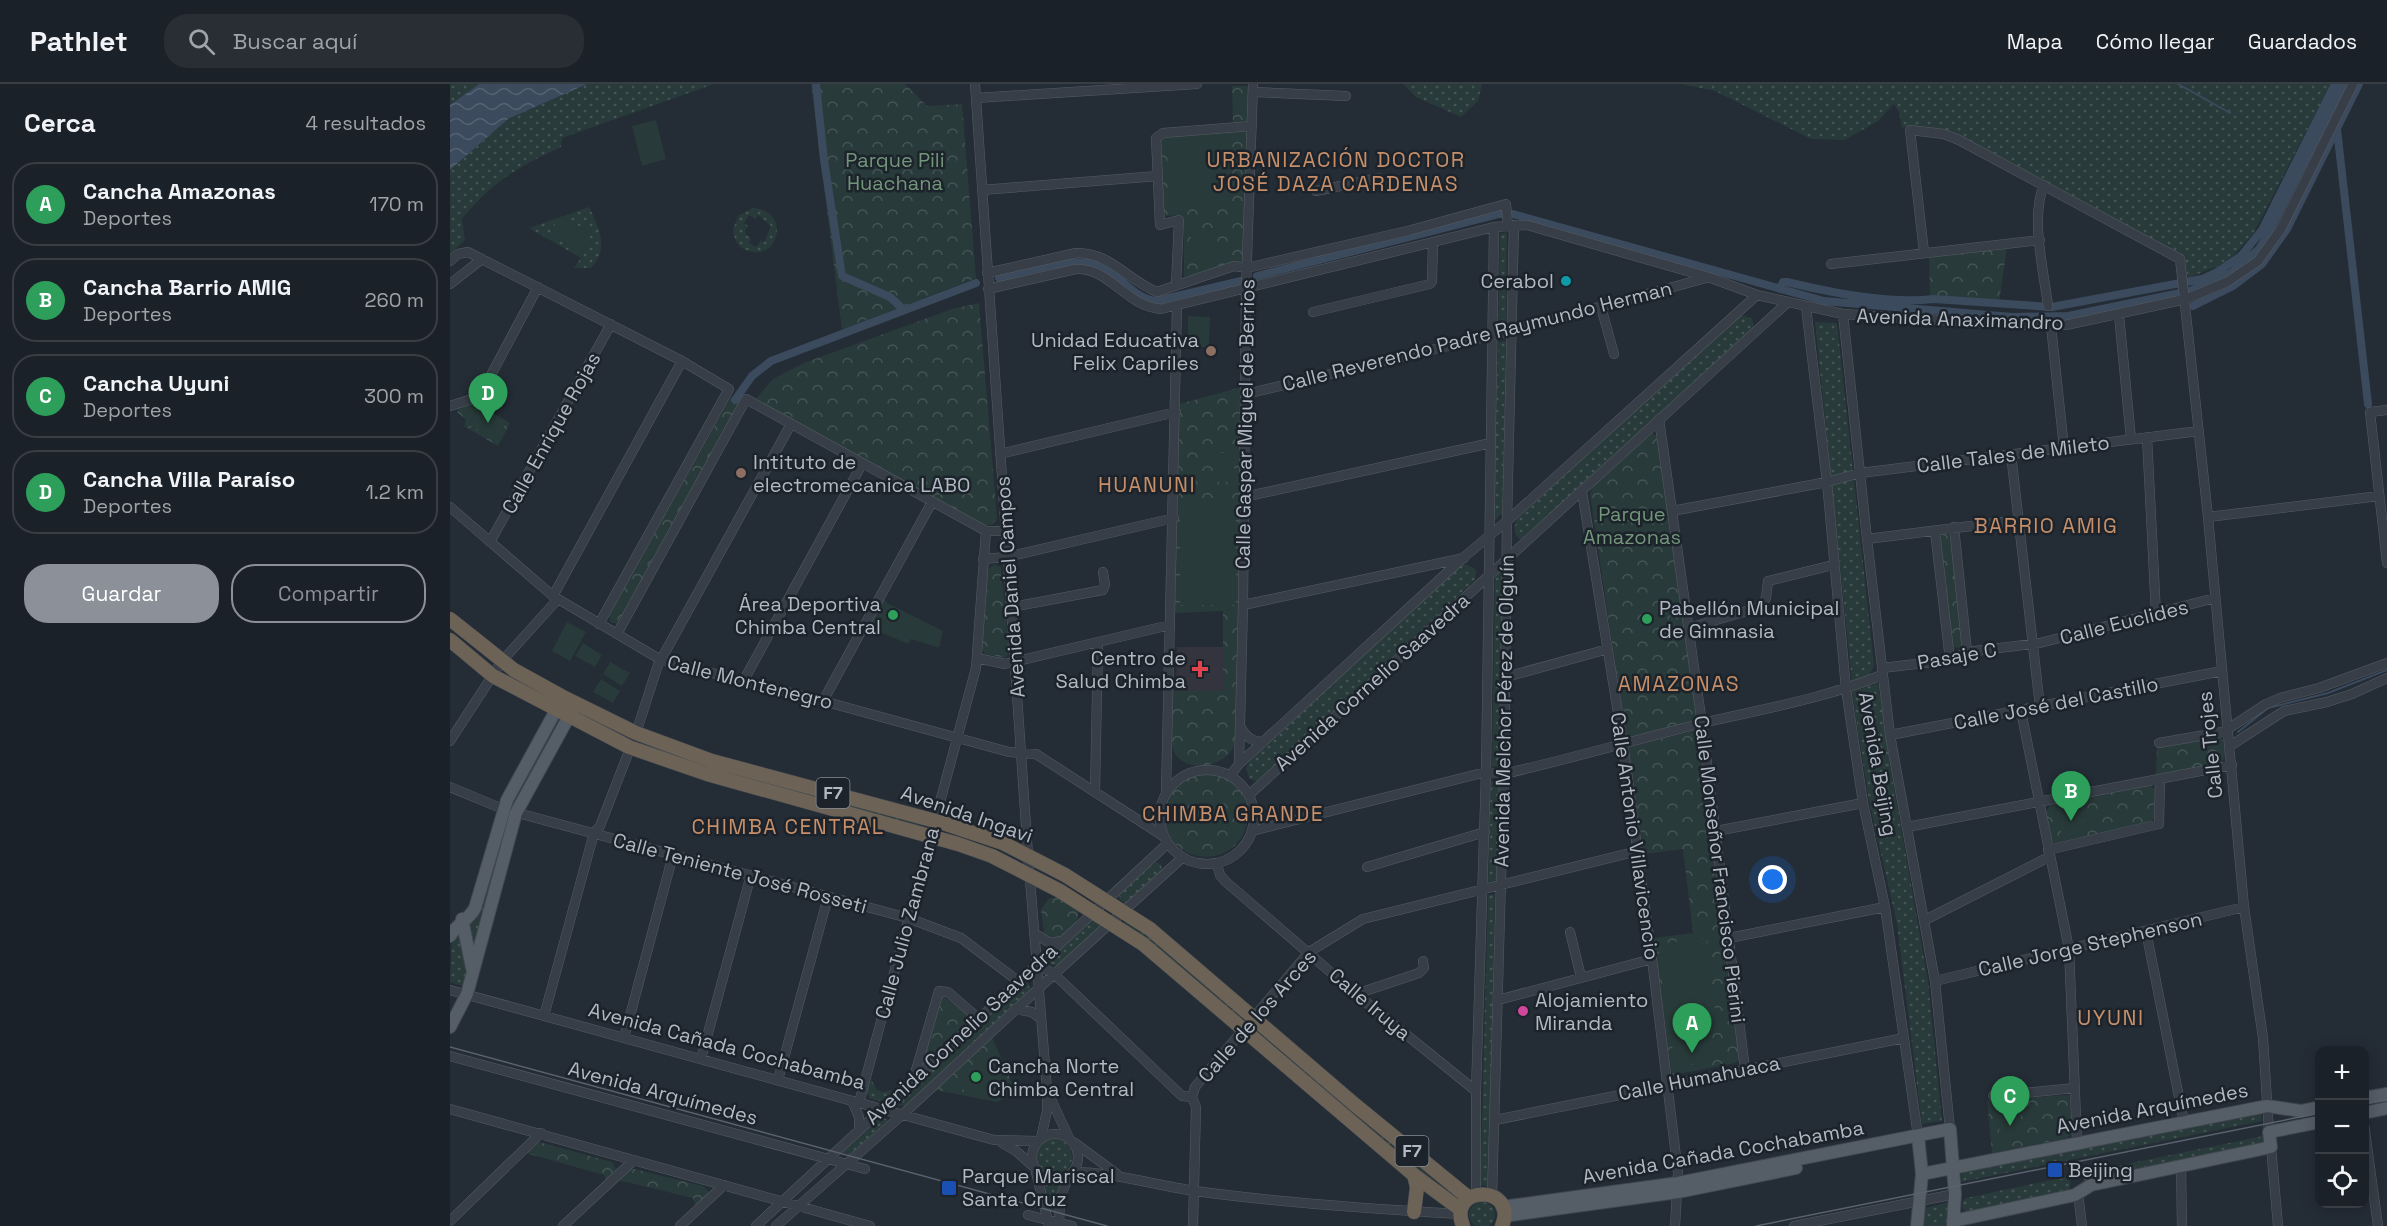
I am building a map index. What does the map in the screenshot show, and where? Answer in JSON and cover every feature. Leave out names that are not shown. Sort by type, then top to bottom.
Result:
[{"type":"highway","name":"Avenida Ingavi","points":[[450,619],[502,661],[576,704],[636,733],[712,761],[934,820],[1003,843],[1028,855],[1106,899],[1150,929],[1254,1018],[1473,1196]]},
{"type":"highway","name":"Avenida Ingavi","points":[[450,640],[493,676],[556,711],[629,747],[707,774],[929,836],[992,856],[1030,874],[1094,911],[1143,944],[1462,1217]]},
{"type":"highway","points":[[1414,1175],[1417,1187],[1414,1212]]},
{"type":"highway","points":[[1462,1217],[1473,1196],[1492,1196],[1503,1216]]},
{"type":"main road","points":[[450,936],[462,919],[468,917],[475,908],[503,809],[563,697]]},
{"type":"main road","points":[[450,1027],[467,994],[516,813],[576,704]]},
{"type":"main road","points":[[450,915],[462,919]]},
{"type":"main road","points":[[462,919],[472,971]]},
{"type":"main road","points":[[2369,1097],[2387,1094]]},
{"type":"main road","name":"Avenida Arquímedes","points":[[1922,1174],[2267,1106],[2301,1111],[2315,1108]]},
{"type":"main road","points":[[2369,1112],[2387,1108]]},
{"type":"main road","points":[[2269,1132],[2315,1123]]},
{"type":"main road","name":"Calle Trojes","points":[[2269,1132],[2271,1147]]},
{"type":"main road","name":"Avenida Cañada Cochabamba","points":[[1503,1216],[1678,1187],[1950,1133]]},
{"type":"main road","name":"Avenida Beijing","points":[[1950,1133],[1955,1194],[1953,1223]]},
{"type":"main road","name":"Avenida Beijing","points":[[1917,1226],[1922,1174],[1919,1139]]},
{"type":"main road","points":[[1953,1223],[2078,1193],[2091,1185],[2271,1147]]},
{"type":"street","name":"Avenida Daniel Campos","points":[[975,84],[1005,531],[1023,753],[1028,855],[1047,1090],[1047,1111],[1040,1139]]},
{"type":"street","points":[[975,98],[1197,84]]},
{"type":"street","name":"Avenida Anaximandro","points":[[988,289],[1076,269],[1085,269],[1096,272],[1147,308],[1161,309],[1510,224],[1527,225],[1708,277],[1757,294],[1843,314],[2051,326],[2119,315],[2185,298],[2227,282],[2244,272],[2268,249],[2281,229],[2353,84]]},
{"type":"street","points":[[1253,88],[1346,96]]},
{"type":"street","name":"Calle Gaspar Miguel de Berrios","points":[[1239,764],[1244,605],[1246,287],[1253,88]]},
{"type":"street","points":[[1176,285],[1179,220],[1160,225],[1156,143],[1158,135],[1252,126]]},
{"type":"street","points":[[1924,252],[1910,130],[1944,134],[1959,140],[2044,185],[2038,205],[2048,306]]},
{"type":"street","points":[[982,190],[1158,176]]},
{"type":"street","points":[[1316,191],[1379,178]]},
{"type":"street","name":"Calle Trojes","points":[[2044,185],[2180,259],[2216,598],[2244,907],[2263,1038],[2269,1132]]},
{"type":"street","name":"Avenida Melchor Pérez de Olguín","points":[[1247,268],[1411,230],[1506,204],[1510,224],[1511,331],[1508,558],[1492,1196]]},
{"type":"street","name":"Avenida Melchor Pérez de Olguín","points":[[1473,1196],[1485,832],[1494,227]]},
{"type":"street","points":[[1831,264],[2040,240]]},
{"type":"street","points":[[1313,312],[1430,284],[1433,242]]},
{"type":"street","points":[[450,261],[464,252],[482,259],[682,361],[729,389],[599,624]]},
{"type":"street","points":[[987,273],[1076,253],[1090,253],[1106,260],[1147,288],[1157,292],[1234,266],[1247,268]]},
{"type":"street","points":[[450,284],[482,259]]},
{"type":"street","name":"Calle Reverendo Padre Raymundo Herman","points":[[1246,394],[1511,331],[1708,277]]},
{"type":"street","points":[[450,406],[472,399],[483,390],[538,287]]},
{"type":"street","name":"Avenida Cornelio Saavedra","points":[[1230,776],[1239,764],[1464,558],[1507,522],[1757,294]]},
{"type":"street","name":"Avenida Cornelio Saavedra","points":[[1248,795],[1788,302]]},
{"type":"street","points":[[1165,840],[1159,814],[1166,792],[1174,518],[1177,305]]},
{"type":"street","points":[[1601,307],[1614,354]]},
{"type":"street","name":"Avenida Beijing","points":[[1806,307],[1827,482],[1846,689],[1863,803],[1885,906],[1919,1139]]},
{"type":"street","name":"Avenida Beijing","points":[[1843,314],[1866,539],[1890,735],[1935,981],[1950,1133]]},
{"type":"street","points":[[2119,315],[2131,439]]},
{"type":"street","name":"Calle Enrique Rojas","points":[[490,542],[611,324]]},
{"type":"street","points":[[2051,326],[2064,448]]},
{"type":"street","points":[[450,741],[502,661],[555,597],[682,361]]},
{"type":"street","points":[[617,634],[746,399],[986,531],[1005,531]]},
{"type":"street","points":[[2387,410],[2370,412],[2382,491],[2387,563]]},
{"type":"street","points":[[1000,454],[1176,412]]},
{"type":"street","name":"Calle Monseñor Francisco Pierini","points":[[1659,420],[1702,724],[1745,1069]]},
{"type":"street","points":[[544,1016],[594,833],[600,826],[661,660],[791,424]]},
{"type":"street","name":"Calle Tales de Mileto","points":[[1672,511],[1827,482],[1860,473],[2199,430]]},
{"type":"street","points":[[2147,437],[2156,614]]},
{"type":"street","points":[[1244,497],[1491,443]]},
{"type":"street","points":[[2011,454],[2040,707]]},
{"type":"street","points":[[744,680],[862,464]]},
{"type":"street","name":"Calle Antonio Villavicencio","points":[[1582,491],[1623,746],[1652,959],[1678,1187],[1675,1226]]},
{"type":"street","points":[[2208,518],[2382,491]]},
{"type":"street","points":[[823,701],[932,502]]},
{"type":"street","name":"Calle Montenegro","points":[[450,507],[555,597],[661,660],[744,680],[1009,752],[1023,753]]},
{"type":"street","points":[[983,559],[1007,557],[1174,518]]},
{"type":"street","points":[[1866,539],[2019,520]]},
{"type":"street","points":[[1954,527],[1967,652]]},
{"type":"street","name":"Calle Julio Zambrana","points":[[855,1102],[908,918],[977,658],[986,531]]},
{"type":"street","points":[[1935,531],[1950,660]]},
{"type":"street","points":[[1244,605],[1464,558]]},
{"type":"street","points":[[1689,628],[1760,607],[1766,598],[1768,581],[1833,565]]},
{"type":"street","points":[[1011,607],[1103,590],[1105,585],[1103,572]]},
{"type":"street","name":"Calle Euclides","points":[[2032,644],[2216,598]]},
{"type":"street","points":[[977,658],[1005,664],[1170,625]]},
{"type":"street","points":[[1095,792],[1098,643]]},
{"type":"street","name":"Pasaje C","points":[[1486,772],[1504,774],[1623,746],[1846,689],[1882,671],[1950,660],[1967,652],[2032,644]]},
{"type":"street","points":[[1506,677],[1608,649]]},
{"type":"street","points":[[2159,743],[2228,730],[2266,704],[2280,698],[2319,688],[2387,663]]},
{"type":"street","name":"Calle José del Castillo","points":[[1890,735],[2222,671]]},
{"type":"street","points":[[2230,746],[2284,711],[2352,694],[2387,678]]},
{"type":"street","points":[[2021,711],[2048,854],[2069,949],[2077,1142]]},
{"type":"street","points":[[1240,726],[1248,737],[1263,742]]},
{"type":"street","points":[[1023,753],[1036,754],[1095,792],[1165,840],[1182,858],[1197,864],[1217,864],[1240,851],[1252,831],[1253,809],[1244,788],[1230,776],[1207,770],[1191,772],[1177,780],[1166,792]]},
{"type":"street","points":[[1907,827],[2232,765]]},
{"type":"street","points":[[1252,831],[1486,772]]},
{"type":"street","points":[[1925,920],[2048,854],[2159,824],[2160,779]]},
{"type":"street","name":"Calle Teniente José Rosseti","points":[[450,787],[516,813],[908,918],[950,933],[970,944],[1018,981]]},
{"type":"street","points":[[1716,831],[1863,803]]},
{"type":"street","points":[[1367,867],[1485,832]]},
{"type":"street","name":"Avenida Cornelio Saavedra","points":[[756,1226],[1094,911],[1165,840]]},
{"type":"street","name":"Calle de los Arces","points":[[1192,1097],[1196,1087],[1309,952],[1363,919],[1638,851]]},
{"type":"street","points":[[624,1038],[673,855]]},
{"type":"street","name":"Avenida Cornelio Saavedra","points":[[776,1226],[902,1115],[1182,858]]},
{"type":"street","name":"Calle Iruya","points":[[1217,864],[1220,875],[1225,881],[1356,994],[1476,1091]]},
{"type":"street","points":[[701,1059],[751,875]]},
{"type":"street","points":[[778,1080],[828,897]]},
{"type":"street","points":[[1729,938],[1885,906]]},
{"type":"street","name":"Calle Jorge Stephenson","points":[[1935,981],[2244,907]]},
{"type":"street","points":[[2146,931],[2184,1122]]},
{"type":"street","points":[[1570,932],[1581,977]]},
{"type":"street","points":[[1034,933],[1050,943],[1061,941]]},
{"type":"street","points":[[1498,999],[1652,959]]},
{"type":"street","points":[[1356,994],[1419,973],[1424,968],[1422,961]]},
{"type":"street","points":[[1036,964],[1054,974],[1182,1096],[1192,1097],[1196,1107],[1193,1226]]},
{"type":"street","name":"Avenida Cañada Cochabamba","points":[[450,990],[994,1140],[1016,1151],[1035,1168]]},
{"type":"street","points":[[913,1078],[939,991],[948,992],[978,1018]]},
{"type":"street","points":[[1016,1009],[1032,1012],[1041,1018]]},
{"type":"street","name":"Calle Humahuaca","points":[[1495,1120],[1904,1038]]},
{"type":"street","name":"Avenida Arquímedes","points":[[450,1056],[865,1169]]},
{"type":"street","points":[[1993,1096],[2075,1088]]},
{"type":"street","name":"Avenida Daniel Campos","points":[[1047,1090],[1054,1111],[1070,1139]]},
{"type":"street","points":[[855,1102],[859,1129]]},
{"type":"street","points":[[450,1109],[870,1226]]},
{"type":"street","points":[[450,1221],[541,1133]]},
{"type":"street","points":[[1054,1224],[1035,1168],[1032,1152],[1040,1139],[1055,1134],[1070,1139],[1122,1176]]},
{"type":"street","name":"Avenida Cañada Cochabamba","points":[[994,1140],[1040,1139]]},
{"type":"street","points":[[1054,1224],[1060,1198],[1077,1154],[1070,1139]]},
{"type":"street","name":"Calle Trojes","points":[[2271,1147],[2278,1226]]},
{"type":"street","points":[[2368,1154],[2378,1226]]},
{"type":"street","points":[[563,1226],[634,1160]]},
{"type":"street","points":[[2181,1166],[2182,1226]]},
{"type":"street","points":[[1035,1168],[1041,1176],[1051,1180],[1062,1179],[1071,1173],[1122,1176],[1194,1191],[1319,1205],[1462,1217]]},
{"type":"street","points":[[680,1226],[724,1185]]},
{"type":"street","points":[[2078,1193],[2082,1226]]},
{"type":"street","points":[[1794,1226],[1955,1194]]},
{"type":"street","points":[[1028,1215],[1054,1224],[1071,1226]]},
{"type":"shaded area","name":"Centro de Salud Chimba","points":[[1177,647],[1223,647],[1223,691],[1176,691]]},
{"type":"green space","points":[[450,84],[479,84],[450,105]]},
{"type":"green space","points":[[587,84],[714,84],[562,138],[561,147],[507,176],[485,194],[462,219],[465,240],[450,254],[450,170],[508,119]]},
{"type":"green space","name":"Parque Pili Huachana","points":[[811,84],[905,84],[927,106],[962,104],[976,278],[842,330]]},
{"type":"green space","points":[[1403,84],[1482,84],[1478,101],[1461,117],[1416,97]]},
{"type":"green space","points":[[1681,84],[2331,84],[2253,234],[2233,256],[2218,266],[2188,278],[2183,256],[1953,132],[1910,126],[1902,128],[1899,112],[1894,104],[1878,121],[1845,140],[1811,139],[1715,91]]},
{"type":"green space","points":[[1232,86],[1249,88],[1249,122],[1233,125]]},
{"type":"green space","points":[[656,120],[666,159],[642,166],[632,126]]},
{"type":"green space","points":[[1244,130],[1247,134],[1243,262],[1184,277],[1184,219],[1182,215],[1166,216],[1163,212],[1160,140],[1162,137]]},
{"type":"green space","points":[[1220,138],[1224,205],[1171,208],[1167,141]]},
{"type":"green space","points":[[589,207],[601,239],[600,254],[591,268],[574,268],[581,258],[529,228]]},
{"type":"green space","points":[[752,208],[764,211],[772,217],[777,234],[768,249],[759,252],[748,251],[739,245],[733,230],[738,216]],"holes":[[[749,215],[756,219],[758,215],[771,226],[764,242],[761,240],[756,247],[749,243],[751,238],[746,235],[745,231],[748,226],[744,223]]]},
{"type":"green space","points":[[560,216],[592,233],[582,252],[549,235]]},
{"type":"green space","points":[[1191,228],[1215,229],[1214,262],[1190,261]]},
{"type":"green space","points":[[1507,232],[1506,326],[1498,329],[1500,234]]},
{"type":"green space","points":[[2007,247],[1999,302],[1930,296],[1929,255]]},
{"type":"green space","points":[[979,303],[997,519],[991,525],[984,525],[756,399],[773,379],[804,363],[952,309]]},
{"type":"green space","points":[[1739,315],[1752,318],[1754,328],[1525,538],[1519,539],[1515,529],[1517,519]]},
{"type":"green space","points":[[1188,316],[1210,317],[1209,347],[1188,347]]},
{"type":"green space","points":[[1815,322],[1837,323],[1874,664],[1869,674],[1852,683]]},
{"type":"green space","points":[[1506,341],[1502,514],[1494,520],[1498,342]]},
{"type":"green space","points":[[1242,387],[1236,740],[1225,757],[1217,762],[1197,766],[1180,759],[1172,746],[1173,691],[1223,691],[1223,611],[1175,613],[1179,404]]},
{"type":"green space","points":[[731,397],[740,402],[618,624],[610,622],[609,615]]},
{"type":"green space","points":[[474,403],[510,423],[498,446],[464,426],[466,420],[457,412],[458,408]]},
{"type":"green space","points":[[479,407],[506,422],[496,440],[469,425]]},
{"type":"green space","name":"Parque Amazonas","points":[[1652,432],[1658,438],[1698,717],[1696,721],[1630,739],[1626,736],[1590,494],[1593,486]]},
{"type":"green space","points":[[1214,453],[1234,453],[1234,482],[1214,482]]},
{"type":"green space","points":[[1180,499],[1236,499],[1236,605],[1180,605]]},
{"type":"green space","points":[[1943,534],[1948,534],[1952,538],[1963,641],[1962,646],[1958,648],[1950,645],[1940,538]]},
{"type":"green space","points":[[994,564],[1001,567],[1009,653],[1005,658],[985,654],[982,649],[988,570]]},
{"type":"green space","points":[[1466,564],[1476,570],[1475,580],[1259,780],[1249,778],[1246,768],[1249,762],[1459,566]]},
{"type":"green space","points":[[1501,570],[1504,572],[1499,766],[1492,767],[1495,577]]},
{"type":"green space","name":"Área Deportiva Chimba Central","points":[[884,598],[887,603],[943,631],[939,648],[911,639],[908,644],[868,627]]},
{"type":"green space","points":[[567,622],[586,632],[570,661],[552,651]]},
{"type":"green space","points":[[583,643],[602,655],[595,667],[575,656]]},
{"type":"green space","points":[[610,662],[630,673],[622,686],[603,674]]},
{"type":"green space","points":[[601,679],[620,691],[613,703],[593,692]]},
{"type":"green space","points":[[1878,683],[1928,981],[1942,1121],[1922,1124],[1897,924],[1869,801],[1852,692]]},
{"type":"green space","points":[[1697,730],[1741,1058],[1736,1063],[1673,1075],[1654,938],[1693,933],[1683,849],[1644,854],[1628,750],[1630,747]]},
{"type":"green space","points":[[2216,736],[2224,743],[2225,754],[2222,762],[2156,776],[2157,746]]},
{"type":"green space","points":[[640,741],[926,825],[922,828],[703,768],[639,745]]},
{"type":"green space","points":[[1206,773],[1222,776],[1236,785],[1245,799],[1248,815],[1245,831],[1236,845],[1222,854],[1206,857],[1190,854],[1176,845],[1167,831],[1164,815],[1167,799],[1176,785],[1190,776]]},
{"type":"green space","points":[[1491,781],[1499,782],[1496,880],[1488,883]]},
{"type":"green space","points":[[2149,785],[2155,789],[2152,821],[2056,844],[2051,840],[2046,813],[2050,805]]},
{"type":"green space","points":[[2078,802],[2086,836],[2063,841],[2056,806]]},
{"type":"green space","points":[[506,817],[510,819],[473,952],[467,922]]},
{"type":"green space","points":[[1156,862],[1161,864],[1162,871],[1126,903],[1120,900],[1119,894]]},
{"type":"green space","points":[[1495,894],[1488,1187],[1478,1184],[1481,1157],[1488,895]]},
{"type":"green space","points":[[1056,897],[1064,899],[1078,909],[1078,918],[1072,927],[1059,937],[1044,933],[1041,910],[1048,899]]},
{"type":"green space","points":[[1094,919],[1101,923],[1100,928],[1058,966],[1050,964],[1049,960]]},
{"type":"green space","points":[[1125,920],[1151,937],[1245,1016],[1241,1021],[1124,924]]},
{"type":"green space","points":[[459,931],[468,975],[463,986],[450,982],[452,938]]},
{"type":"green space","points":[[1706,938],[1716,1019],[1667,1025],[1658,944]]},
{"type":"green space","points":[[1028,979],[1030,991],[905,1106],[897,1105],[896,1100]]},
{"type":"green space","points":[[941,995],[972,1016],[925,1064],[923,1060]]},
{"type":"green space","points":[[1257,1029],[1434,1178],[1462,1195],[1454,1202],[1255,1032]]},
{"type":"green space","points":[[992,1037],[1013,1086],[1007,1097],[997,1102],[935,1090]]},
{"type":"green space","points":[[1706,1038],[1711,1060],[1677,1068],[1672,1046]]},
{"type":"green space","name":"Cancha Norte Chimba Central","points":[[981,1058],[996,1075],[970,1097],[955,1080]]},
{"type":"green space","points":[[868,1079],[872,1081],[877,1090],[884,1092],[891,1090],[892,1092],[881,1101],[871,1099],[866,1093]]},
{"type":"green space","points":[[2069,1095],[2072,1130],[2068,1138],[1992,1153],[1987,1100]]},
{"type":"green space","points":[[2020,1109],[2023,1140],[2001,1142],[1997,1111]]},
{"type":"green space","points":[[2261,1112],[2262,1121],[1961,1182],[1962,1170]]},
{"type":"green space","points":[[879,1117],[892,1121],[854,1156],[841,1152]]},
{"type":"green space","points":[[2263,1136],[2265,1144],[2084,1181],[2083,1173]]},
{"type":"green space","points":[[1054,1139],[1067,1144],[1072,1157],[1067,1170],[1054,1175],[1041,1170],[1036,1157],[1041,1144]]},
{"type":"green space","points":[[539,1142],[612,1162],[616,1169],[606,1180],[604,1175],[526,1153]]},
{"type":"green space","points":[[630,1168],[703,1186],[709,1195],[696,1207],[693,1198],[618,1180]]},
{"type":"green space","points":[[2065,1177],[2071,1181],[2068,1192],[1968,1213],[1962,1208],[1966,1198]]},
{"type":"green space","points":[[1044,1185],[1060,1186],[1054,1211],[1050,1210]]},
{"type":"green space","points":[[1950,1202],[1948,1226],[1923,1226],[1925,1208]]},
{"type":"green space","points":[[1487,1203],[1492,1205],[1494,1210],[1492,1225],[1477,1227],[1472,1225],[1469,1215],[1472,1205]]},
{"type":"water","points":[[479,84],[587,84],[508,119],[450,170],[450,105]]},
{"type":"waterway","points":[[816,84],[824,160],[842,276],[890,297],[904,310]]},
{"type":"waterway","points":[[2178,84],[2230,113]]},
{"type":"waterway","points":[[1780,289],[1783,282],[1787,282],[1841,294],[1879,299],[1934,299],[2052,307],[2202,279],[2241,256],[2262,230],[2335,84]]},
{"type":"waterway","points":[[1257,276],[1499,214],[1513,214],[1824,301],[2012,317],[2068,316],[2190,291],[2231,273],[2259,249],[2344,84]]},
{"type":"waterway","points":[[2193,306],[2233,286],[2262,264],[2287,229],[2359,84]]},
{"type":"waterway","points":[[2337,129],[2368,404]]},
{"type":"waterway","points":[[999,278],[1054,265],[1083,262],[1107,269],[1135,292],[1156,301],[1241,281]]},
{"type":"waterway","points":[[735,400],[752,376],[771,361],[976,283]]},
{"type":"waterway","points":[[2238,732],[2268,708],[2328,693],[2387,670]]},
{"type":"tram line","points":[[450,1047],[1107,1226]]},
{"type":"tram line","points":[[2369,1103],[2387,1100]]},
{"type":"tram line","points":[[1756,1226],[2315,1114]]},
{"type":"place","name":"Cerabol","points":[[1566,281]]},
{"type":"place","name":"Unidad Educativa Felix Capriles","points":[[1211,351]]},
{"type":"place","name":"Cancha Villa Paraíso","points":[[488,423]]},
{"type":"place","name":"Intituto de electromecanica LABO","points":[[741,473]]},
{"type":"place","name":"Área Deportiva Chimba Central","points":[[893,615]]},
{"type":"place","name":"Pabellón Municipal de Gimnasia","points":[[1647,619]]},
{"type":"place","name":"Centro de Salud Chimba","points":[[1200,669]]},
{"type":"place","name":"Cancha Barrio AMIG","points":[[2071,821]]},
{"type":"place","name":"Alojamiento Miranda","points":[[1523,1011]]},
{"type":"place","name":"Cancha Amazonas","points":[[1692,1053]]},
{"type":"place","name":"Cancha Norte Chimba Central","points":[[976,1077]]},
{"type":"place","name":"Cancha Uyuni","points":[[2010,1126]]},
{"type":"place","name":"Beijing","points":[[2055,1170]]},
{"type":"place","name":"Parque Mariscal Santa Cruz","points":[[949,1188]]},
{"type":"district","name":"URBANIZACIÓN DOCTOR JOSÉ DAZA CARDENAS","points":[[1336,172]]},
{"type":"district","name":"HUANUNI","points":[[1147,485]]},
{"type":"district","name":"BARRIO AMIG","points":[[2046,526]]},
{"type":"district","name":"AMAZONAS","points":[[1679,684]]},
{"type":"district","name":"CHIMBA GRANDE","points":[[1233,814]]},
{"type":"district","name":"CHIMBA CENTRAL","points":[[788,827]]},
{"type":"district","name":"UYUNI","points":[[2111,1018]]}]
